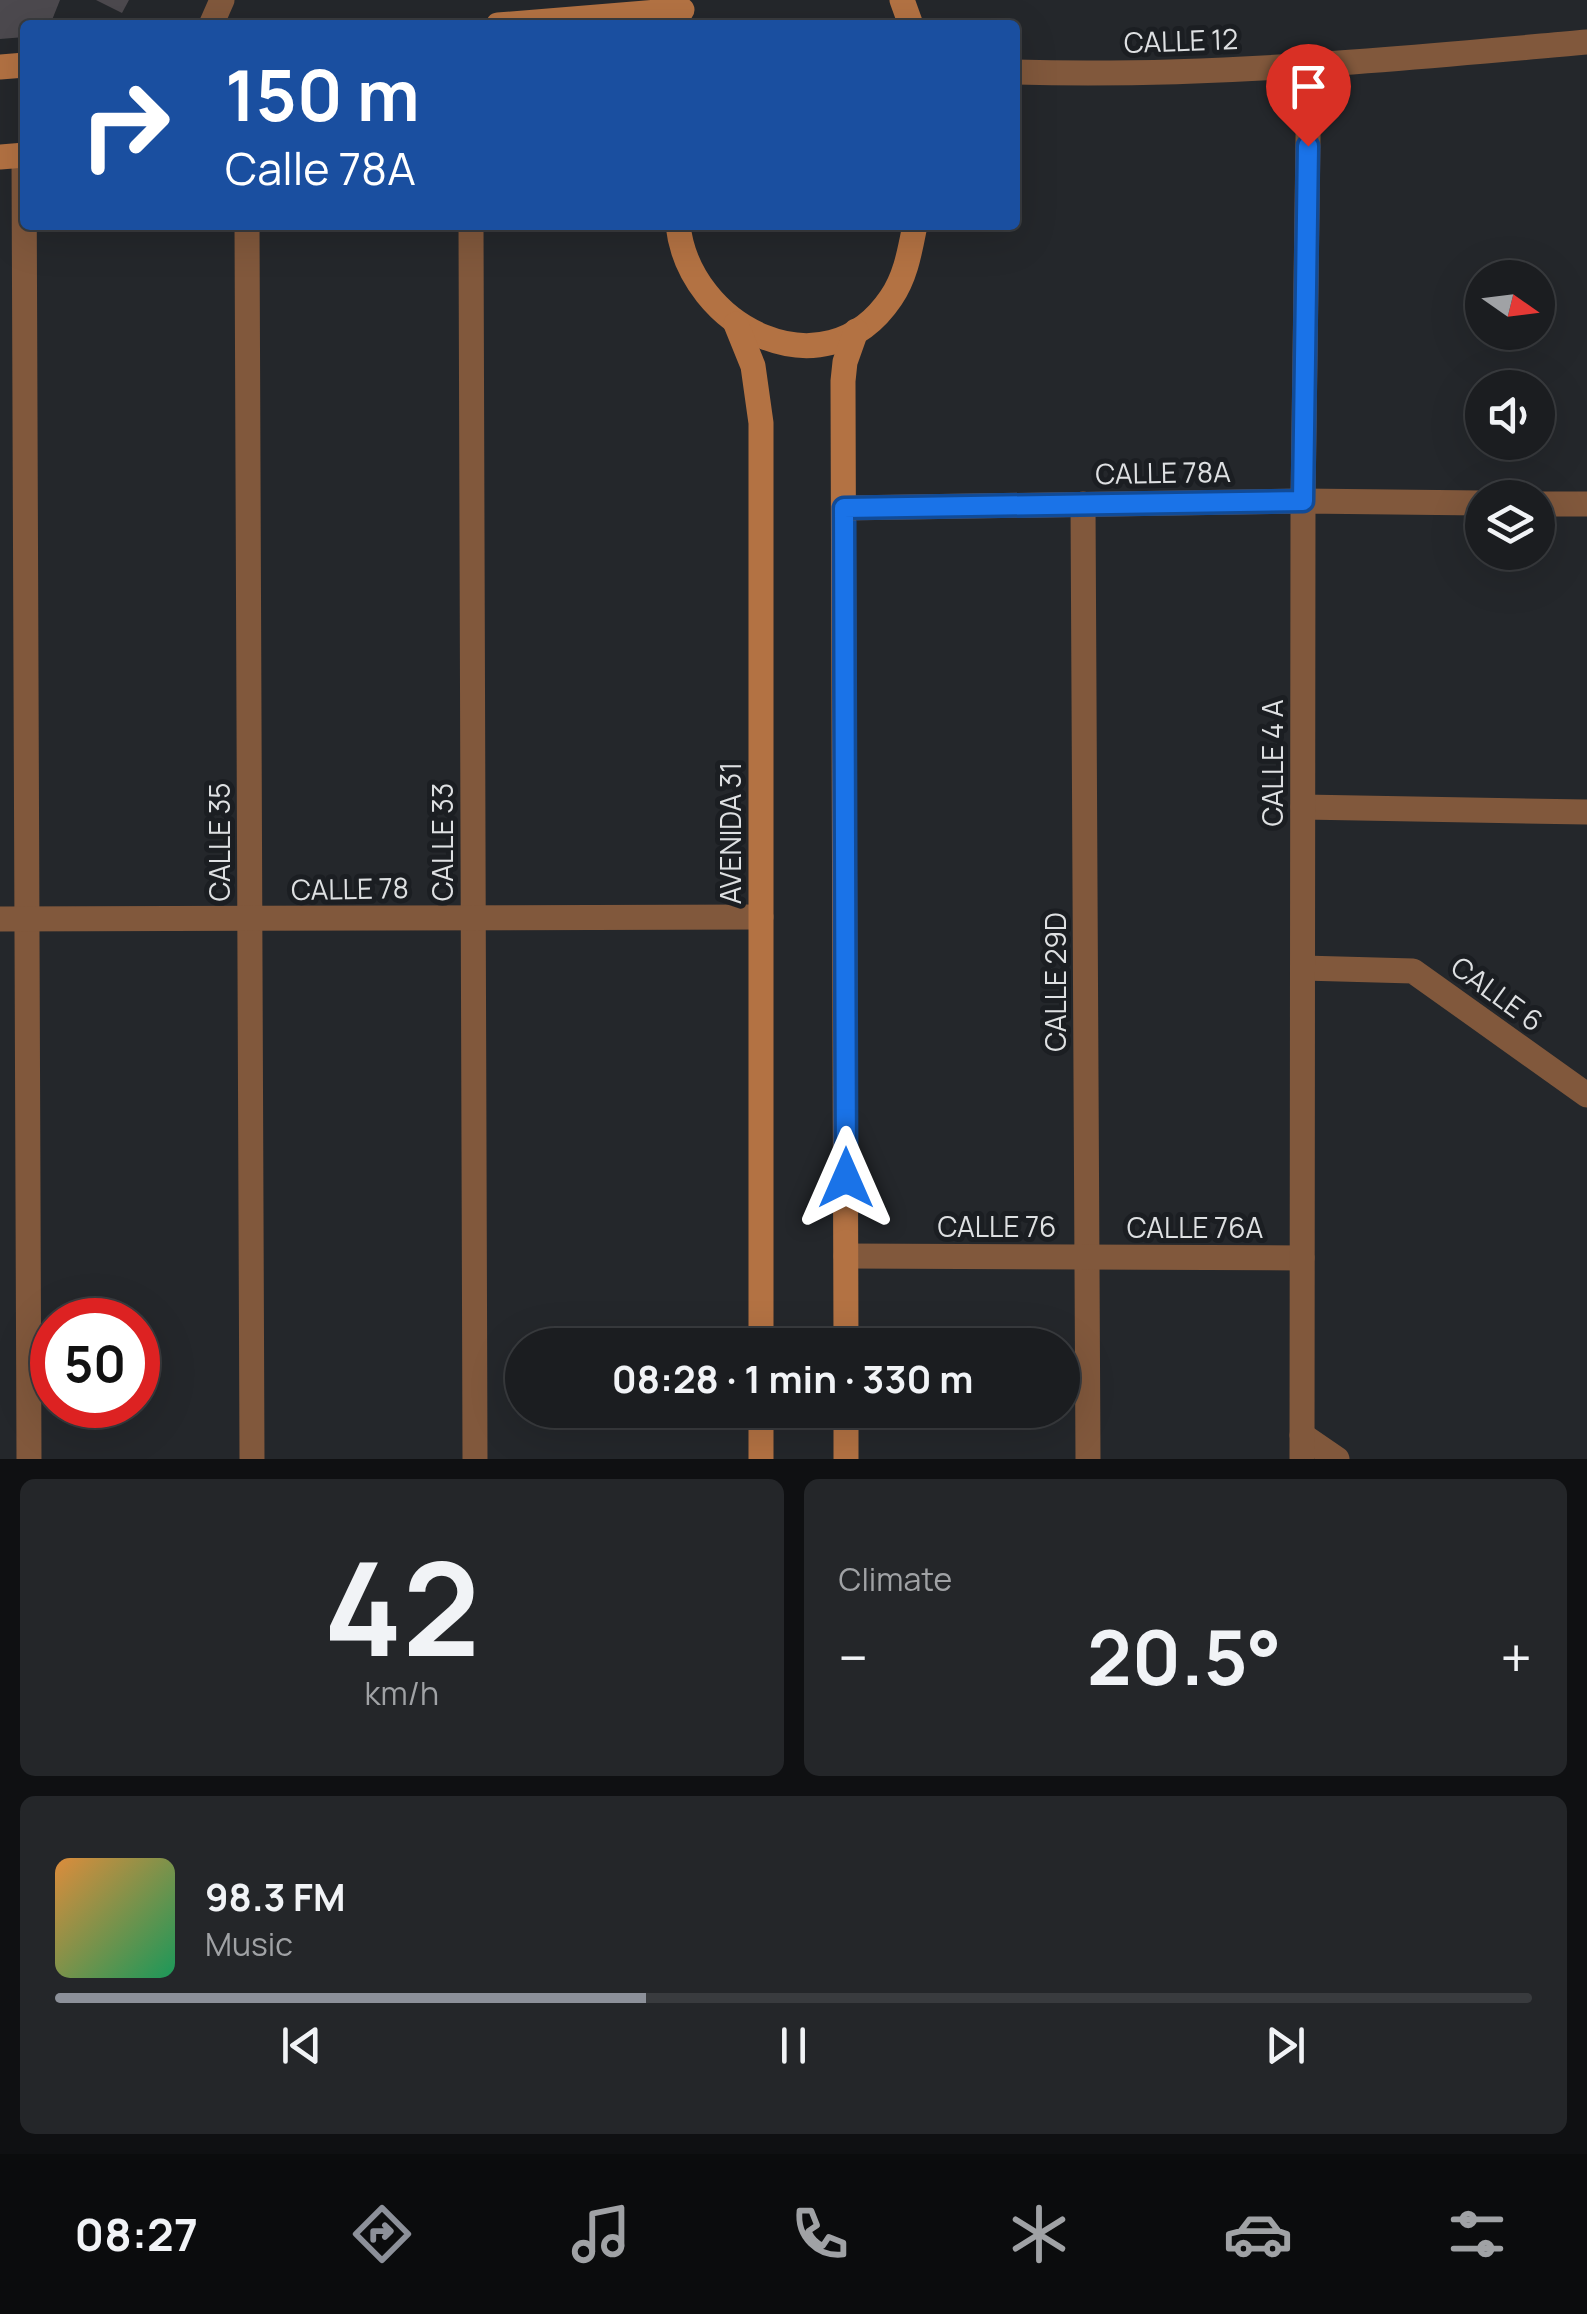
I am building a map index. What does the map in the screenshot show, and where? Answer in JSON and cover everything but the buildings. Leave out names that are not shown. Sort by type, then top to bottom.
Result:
[{"type":"main road","points":[[569,20],[682,12]]},
{"type":"main road","points":[[679,230],[698,285],[736,324],[759,337],[815,345],[835,342],[856,331],[892,298],[905,272],[914,230]]},
{"type":"main road","name":"AVENIDA 31","points":[[736,324],[753,366],[761,423],[761,1328]]},
{"type":"main road","points":[[846,1328],[843,381],[856,331]]},
{"type":"main road","points":[[760,1459],[761,1428]]},
{"type":"main road","points":[[846,1428],[846,1459]]},
{"type":"street","name":"CALLE 12","points":[[1020,72],[1096,74],[1308,67],[1587,42]]},
{"type":"street","name":"CALLE 4 A","points":[[1302,1447],[1303,501],[1308,67]]},
{"type":"street","points":[[24,230],[30,1459]]},
{"type":"street","name":"CALLE 35","points":[[248,230],[252,1459]]},
{"type":"street","name":"CALLE 33","points":[[472,230],[474,1459]]},
{"type":"street","name":"CALLE 78A","points":[[844,508],[1303,501],[1465,503]]},
{"type":"street","name":"CALLE 29D","points":[[1083,504],[1088,1459]]},
{"type":"street","points":[[1555,504],[1587,504]]},
{"type":"street","points":[[1303,807],[1587,812]]},
{"type":"street","name":"CALLE 78","points":[[0,919],[761,917]]},
{"type":"street","name":"CALLE 6","points":[[1303,968],[1414,971],[1587,1096]]},
{"type":"street","name":"CALLE 76","points":[[846,1256],[1087,1258]]},
{"type":"street","name":"CALLE 76A","points":[[1087,1258],[1302,1258]]},
{"type":"street","points":[[1302,1447],[1337,1459]]},
{"type":"route","points":[[846,1178],[844,508],[1303,501],[1308,146]]}]
